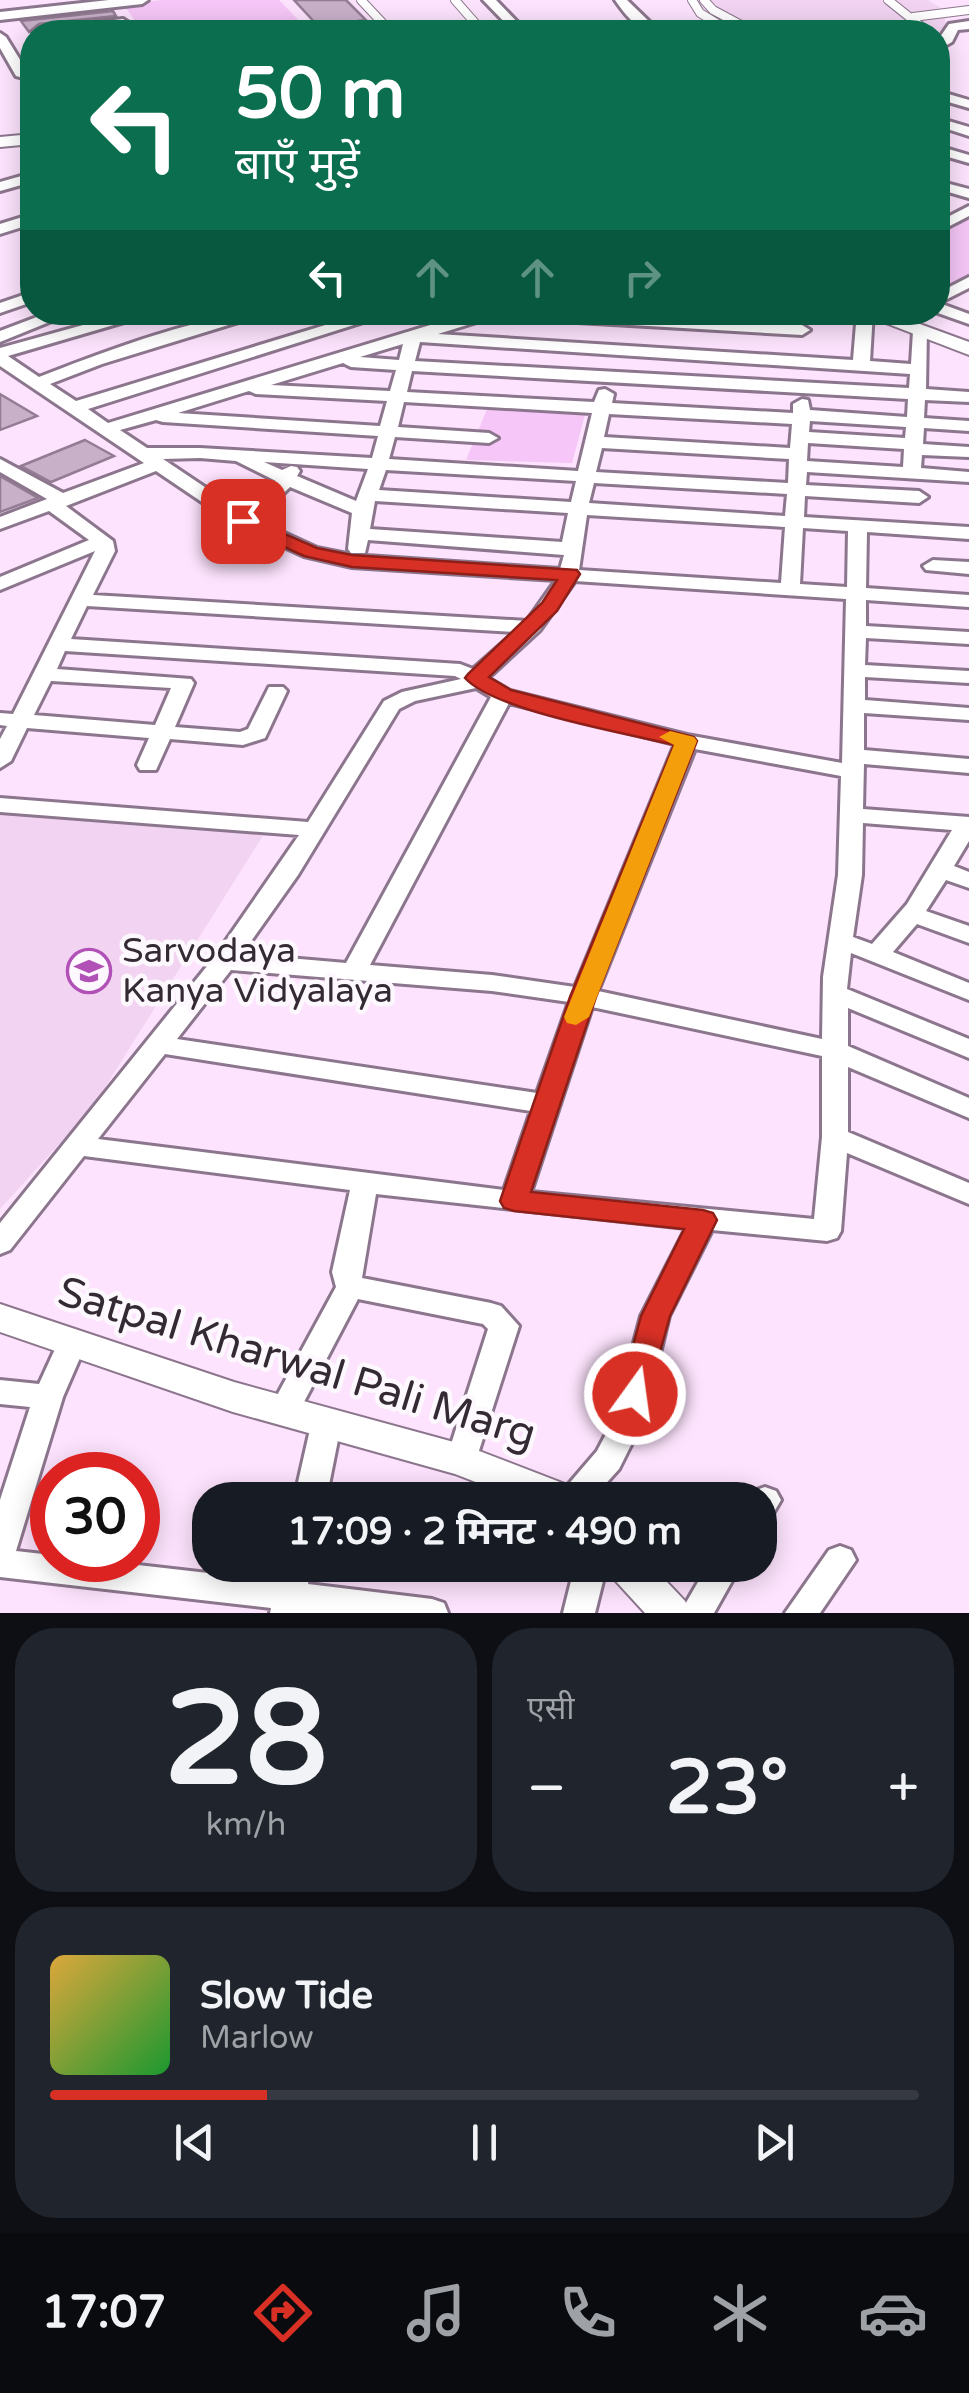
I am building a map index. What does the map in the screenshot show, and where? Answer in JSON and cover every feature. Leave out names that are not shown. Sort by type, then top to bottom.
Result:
[{"type":"street","points":[[0,16],[142,0]]},
{"type":"street","points":[[489,0],[509,20]]},
{"type":"street","points":[[621,0],[638,20]]},
{"type":"street","points":[[0,37],[20,71]]},
{"type":"street","points":[[0,337],[32,325]]},
{"type":"street","points":[[0,356],[106,325]]},
{"type":"street","points":[[38,382],[96,360],[218,325]]},
{"type":"street","points":[[76,407],[344,325]]},
{"type":"street","points":[[103,430],[449,325]]},
{"type":"street","points":[[0,1243],[225,960],[315,830],[391,705],[404,696],[454,690],[476,678],[530,627],[570,574],[574,555],[570,548],[618,325]]},
{"type":"street","points":[[790,590],[805,325]]},
{"type":"street","points":[[862,365],[865,325]]},
{"type":"street","points":[[902,325],[969,349]]},
{"type":"street","points":[[912,473],[921,332]]},
{"type":"street","points":[[413,336],[917,369]]},
{"type":"street","points":[[352,561],[361,534],[364,502],[379,464],[413,336]]},
{"type":"street","points":[[0,356],[103,430],[243,521],[311,552],[352,561],[969,600]]},
{"type":"street","points":[[332,361],[969,397]]},
{"type":"street","points":[[241,388],[602,408],[801,438],[969,452]]},
{"type":"street","points":[[480,470],[499,402]]},
{"type":"street","points":[[148,416],[489,438]]},
{"type":"street","points":[[593,442],[801,438],[914,423],[969,426]]},
{"type":"street","points":[[801,438],[912,473],[969,476]]},
{"type":"street","points":[[231,455],[285,480],[364,502],[578,508],[969,532]]},
{"type":"street","points":[[0,523],[58,503],[150,459],[231,455],[919,498]]},
{"type":"street","points":[[243,521],[285,480],[298,459]]},
{"type":"street","points":[[0,464],[58,503],[103,541],[105,551],[43,674],[10,720],[0,761]]},
{"type":"street","points":[[80,1146],[514,1201],[826,1230],[835,1137],[832,1050],[840,942],[850,875],[858,526]]},
{"type":"street","points":[[361,534],[570,548]]},
{"type":"street","points":[[0,584],[103,541]]},
{"type":"street","points":[[934,566],[969,568]]},
{"type":"street","points":[[81,600],[530,627]]},
{"type":"street","points":[[854,631],[969,638]]},
{"type":"street","points":[[58,644],[460,670],[503,695],[686,741],[852,764],[969,766]]},
{"type":"street","points":[[853,670],[969,678]]},
{"type":"street","points":[[43,674],[184,683],[148,766]]},
{"type":"street","points":[[10,720],[253,736],[276,691]]},
{"type":"street","points":[[354,971],[503,695]]},
{"type":"street","points":[[853,706],[969,714]]},
{"type":"street","points":[[514,1201],[583,997],[686,741]]},
{"type":"street","points":[[0,805],[315,830]]},
{"type":"street","points":[[852,815],[967,827],[910,913],[876,954]]},
{"type":"street","points":[[940,870],[969,880]]},
{"type":"street","points":[[910,913],[969,935]]},
{"type":"street","points":[[840,942],[969,992]]},
{"type":"street","points":[[225,960],[492,982],[583,997],[832,1050],[969,1109]]},
{"type":"street","points":[[836,994],[969,1049]]},
{"type":"street","points":[[161,1045],[546,1104]]},
{"type":"street","points":[[835,1137],[969,1194]]},
{"type":"street","points":[[282,1412],[350,1287],[346,1272],[365,1182]]},
{"type":"street","points":[[585,1482],[608,1460],[630,1419],[655,1316],[703,1220]]},
{"type":"street","points":[[350,1287],[477,1311],[500,1319],[504,1333],[461,1460]]},
{"type":"street","name":"Satpal Kharwal Pali Marg","points":[[0,1318],[282,1412],[461,1460],[519,1482]]},
{"type":"street","points":[[3,1530],[70,1344]]},
{"type":"street","points":[[0,1392],[48,1397]]},
{"type":"street","points":[[314,1482],[326,1425]]},
{"type":"street","points":[[801,1613],[840,1560]]},
{"type":"street","points":[[0,1563],[291,1591],[432,1613]]},
{"type":"street","points":[[579,1613],[586,1582]]},
{"type":"street","points":[[642,1582],[670,1613]]},
{"type":"street","points":[[696,1613],[715,1582]]},
{"type":"lane","points":[[361,0],[380,20]]},
{"type":"lane","points":[[455,0],[472,20]]},
{"type":"lane","points":[[692,0],[700,14],[710,20]]},
{"type":"lane","points":[[704,0],[732,20]]},
{"type":"lane","points":[[888,0],[916,20]]},
{"type":"lane","points":[[913,17],[969,10]]},
{"type":"shaded area","points":[[279,0],[298,20],[134,20],[123,4]]},
{"type":"shaded area","points":[[692,0],[928,0],[944,10],[945,20],[709,20]]},
{"type":"shaded area","points":[[969,215],[969,275],[950,286],[950,227]]},
{"type":"shaded area","points":[[490,402],[587,407],[572,463],[466,460]]},
{"type":"shaded area","name":"Sarvodaya Kanya Vidyalaya","points":[[0,813],[264,834],[92,1108],[0,1209]]},
{"type":"building","points":[[294,0],[346,0],[366,20],[312,20]]},
{"type":"building","points":[[113,11],[116,16],[78,20],[30,20]]},
{"type":"building","points":[[0,394],[37,416],[0,430]]},
{"type":"building","points":[[85,440],[114,456],[51,482],[21,466]]},
{"type":"building","points":[[0,476],[38,498],[0,512]]},
{"type":"slow traffic","points":[[576,1017],[686,741],[670,737]]},
{"type":"place","name":"Sarvodaya Kanya Vidyalaya","points":[[89,971]]},
{"type":"route","points":[[243,521],[270,537],[352,561],[570,574],[550,607],[476,678],[503,695],[686,741],[583,997],[514,1201],[703,1220],[655,1316],[635,1394]]}]
